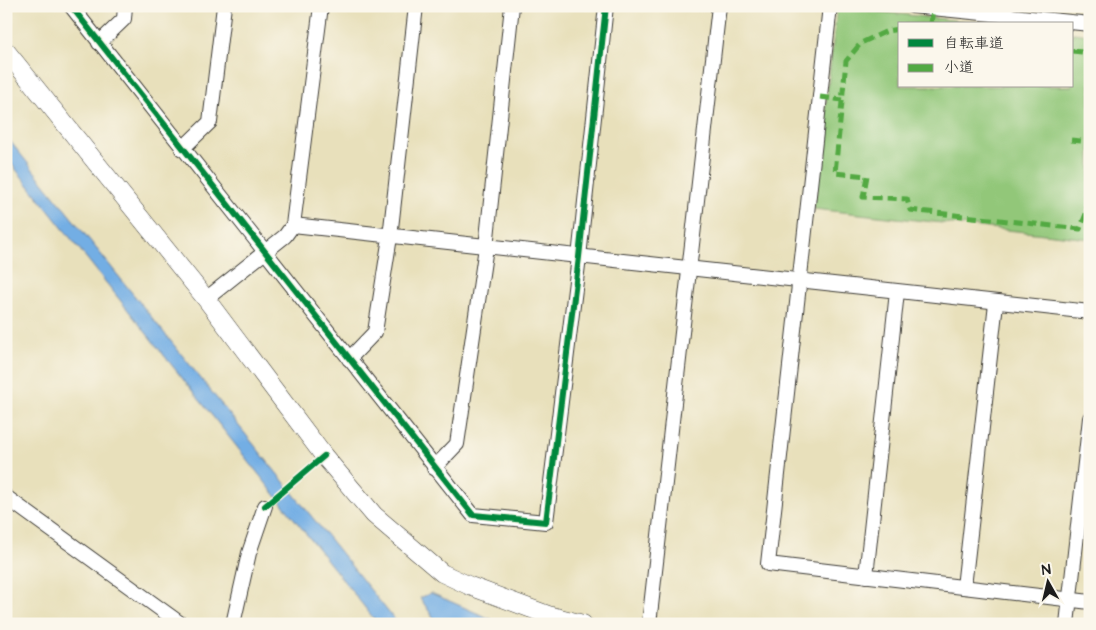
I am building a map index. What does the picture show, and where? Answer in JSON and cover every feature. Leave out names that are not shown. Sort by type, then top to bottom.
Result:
[{"type":"street","points":[[71,6],[264,253],[472,514],[546,522],[579,257],[606,6]]},
{"type":"street","points":[[99,43],[124,19],[125,6]]},
{"type":"street","points":[[182,148],[210,122],[224,6]]},
{"type":"street","points":[[206,299],[284,236],[293,225],[321,6]]},
{"type":"street","points":[[348,359],[376,332],[390,237],[416,6]]},
{"type":"street","points":[[434,468],[457,444],[486,247],[512,6]]},
{"type":"street","points":[[649,624],[719,6]]},
{"type":"street","points":[[830,6],[768,564],[1090,602]]},
{"type":"street","points":[[912,6],[1070,22]]},
{"type":"street","points":[[1074,22],[1090,24]]},
{"type":"street","points":[[6,51],[206,299],[324,456],[374,514],[420,556],[442,573],[470,586],[548,616],[583,624]]},
{"type":"street","points":[[293,225],[1090,312]]},
{"type":"street","points":[[866,576],[897,292]]},
{"type":"street","points":[[964,587],[996,302]]},
{"type":"street","points":[[1067,624],[1090,418]]},
{"type":"street","points":[[6,498],[181,624]]},
{"type":"street","points":[[233,624],[249,552],[265,506]]},
{"type":"green space","points":[[837,7],[969,22],[898,22],[898,88],[1074,88],[1074,33],[1090,35],[1090,239],[814,209]]},
{"type":"water","points":[[6,136],[398,624],[378,624],[6,157]]},
{"type":"water","points":[[431,593],[502,624],[438,624],[420,598]]},
{"type":"marked path","points":[[931,22],[933,8]]},
{"type":"marked path","points":[[898,29],[887,31],[861,43],[846,61],[835,173],[867,176],[863,197],[907,199],[910,210],[1080,229],[1086,214],[1090,177]]},
{"type":"marked path","points":[[1074,51],[1090,53]]},
{"type":"marked path","points":[[820,97],[842,100]]},
{"type":"marked path","points":[[1071,140],[1090,142]]},
{"type":"cycle path","points":[[71,6],[473,515],[546,522],[579,257],[606,6]]},
{"type":"cycle path","points":[[265,506],[324,456]]}]
